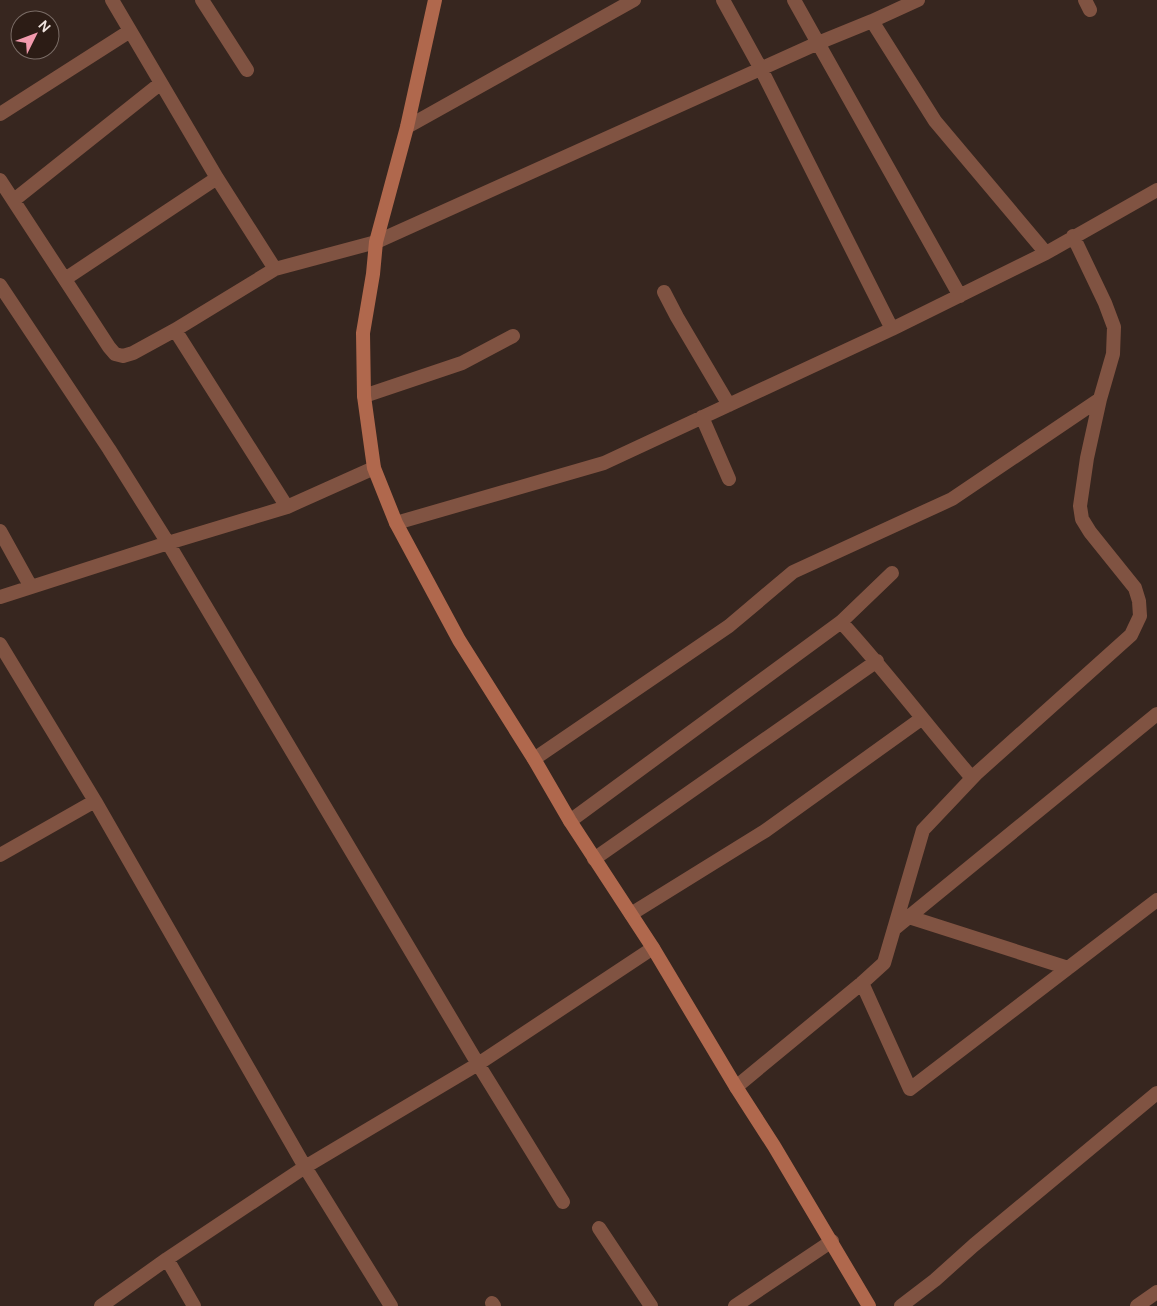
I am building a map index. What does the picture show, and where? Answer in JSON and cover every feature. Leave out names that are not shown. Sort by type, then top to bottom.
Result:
[{"type":"main road","points":[[435,0],[407,127],[376,242],[373,274],[363,333],[364,396],[374,468],[396,523],[459,640],[534,759],[570,821],[653,948],[736,1087],[832,1241],[869,1306]]},
{"type":"street","points":[[112,0],[217,178],[275,269]]},
{"type":"street","points":[[202,0],[247,70]]},
{"type":"street","points":[[407,127],[634,0]]},
{"type":"street","points":[[723,0],[761,69],[892,329]]},
{"type":"street","points":[[794,0],[960,296]]},
{"type":"street","points":[[0,180],[108,347],[115,354],[123,356],[133,353],[175,330],[275,269],[376,242],[818,43],[918,0]]},
{"type":"street","points":[[872,21],[935,122],[1046,253]]},
{"type":"street","points":[[0,114],[130,31]]},
{"type":"street","points":[[14,200],[161,83]]},
{"type":"street","points":[[65,279],[217,178]]},
{"type":"street","points":[[396,523],[604,463],[960,296],[1046,253],[1157,190]]},
{"type":"street","points":[[736,1087],[862,983],[884,962],[923,830],[972,778],[1131,636],[1140,616],[1139,601],[1135,588],[1090,532],[1082,519],[1080,506],[1087,458],[1100,399],[1113,354],[1114,327],[1105,303],[1073,236]]},
{"type":"street","points":[[0,285],[110,449],[168,543],[562,1202]]},
{"type":"street","points":[[664,292],[729,404]]},
{"type":"street","points":[[175,330],[287,508]]},
{"type":"street","points":[[364,396],[462,363],[513,336]]},
{"type":"street","points":[[534,759],[729,626],[793,572],[952,499],[1100,399]]},
{"type":"street","points":[[702,417],[729,479]]},
{"type":"street","points":[[0,597],[168,543],[287,508],[374,468]]},
{"type":"street","points":[[0,531],[31,587]]},
{"type":"street","points":[[570,821],[841,622],[892,573]]},
{"type":"street","points":[[841,622],[877,661],[921,719],[972,778]]},
{"type":"street","points":[[0,644],[95,801],[305,1167],[391,1306]]},
{"type":"street","points":[[594,859],[877,661]]},
{"type":"street","points":[[894,929],[1157,714]]},
{"type":"street","points":[[631,914],[765,831],[921,719]]},
{"type":"street","points":[[0,855],[95,801]]},
{"type":"street","points":[[862,983],[910,1089],[1157,900]]},
{"type":"street","points":[[909,917],[1068,968]]},
{"type":"street","points":[[101,1306],[167,1259],[305,1167],[478,1064],[653,948]]},
{"type":"street","points":[[901,1306],[935,1280],[1157,1093]]},
{"type":"street","points":[[599,1228],[651,1306]]},
{"type":"street","points":[[735,1306],[832,1241]]},
{"type":"street","points":[[167,1259],[194,1306]]},
{"type":"street","points":[[1137,1306],[1157,1292]]}]
